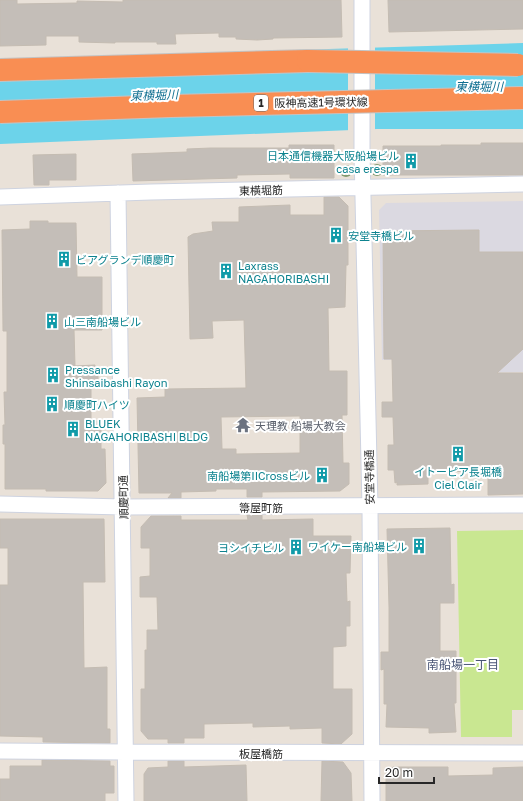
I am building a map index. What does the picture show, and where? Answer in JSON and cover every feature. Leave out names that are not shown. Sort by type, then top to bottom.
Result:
[{"type":"highway","points":[[0,70],[308,61],[523,66]]},
{"type":"highway","name":"阪神高速1号環状線","points":[[0,112],[171,106],[523,98]]},
{"type":"highway","name":"1","points":[[0,117],[78,109]]},
{"type":"street","name":"安堂寺橋通","points":[[362,0],[362,187],[370,507],[372,801]]},
{"type":"street","name":"東横堀筋","points":[[0,197],[523,184]]},
{"type":"street","name":"順慶町通","points":[[118,193],[126,801]]},
{"type":"street","name":"箒屋町筋","points":[[0,504],[123,507],[370,507],[523,505]]},
{"type":"street","name":"板屋橋筋","points":[[0,751],[523,753]]},
{"type":"shaded area","points":[[523,201],[523,372],[483,373],[483,359],[382,360],[379,210],[386,203]]},
{"type":"green space","points":[[523,530],[523,710],[512,710],[512,737],[461,737],[457,531]]},
{"type":"water","name":"東横堀川","points":[[523,43],[523,129],[377,129],[0,144],[0,59]]},
{"type":"pier","points":[[375,45],[375,131],[348,132],[348,46]]},
{"type":"building","points":[[0,0],[17,0],[17,4],[77,3],[77,1],[123,2],[123,0],[341,0],[342,37],[273,38],[257,40],[236,39],[236,37],[219,37],[219,33],[175,34],[176,44],[157,44],[157,42],[79,42],[79,36],[46,36],[46,45],[0,46]]},
{"type":"building","points":[[388,0],[523,0],[523,29],[389,32]]},
{"type":"building","points":[[481,143],[523,143],[523,175],[383,175],[383,146],[481,145]]},
{"type":"building","points":[[289,145],[334,145],[334,178],[290,178],[290,174],[237,175],[237,178],[133,181],[132,154],[187,152],[187,149],[211,148],[289,148]]},
{"type":"building","points":[[76,154],[76,180],[49,180],[49,185],[34,185],[33,155]]},
{"type":"building","points":[[324,197],[339,197],[348,206],[348,265],[346,265],[345,307],[328,308],[329,371],[347,371],[347,415],[342,415],[343,463],[349,463],[349,484],[340,491],[262,492],[262,497],[247,497],[247,489],[216,489],[216,491],[181,492],[181,498],[168,498],[172,493],[139,493],[137,398],[165,397],[165,389],[246,388],[244,320],[212,321],[213,338],[190,339],[188,237],[193,234],[213,231],[212,222],[239,222],[239,207],[290,205],[290,215],[324,215]],"holes":[[[300,416],[300,453],[236,454],[236,449],[222,449],[221,417]]]},
{"type":"building","points":[[30,221],[48,221],[48,223],[76,223],[77,277],[102,277],[102,330],[74,330],[75,366],[95,365],[95,367],[98,367],[98,383],[91,385],[91,421],[101,421],[101,449],[105,449],[106,483],[98,491],[5,489],[5,444],[3,444],[3,425],[5,425],[4,392],[7,392],[7,331],[3,331],[2,230],[30,229]]},
{"type":"building","points":[[479,230],[479,252],[523,252],[523,349],[497,373],[523,373],[523,494],[488,495],[488,471],[428,472],[428,484],[397,485],[397,482],[395,483],[394,470],[388,470],[388,445],[394,445],[393,417],[382,417],[382,402],[393,402],[392,359],[384,359],[383,231]]},
{"type":"building","points":[[247,515],[262,515],[262,520],[313,519],[313,536],[351,536],[350,573],[346,573],[347,602],[350,601],[350,626],[346,626],[346,646],[333,647],[333,689],[352,689],[352,734],[341,744],[322,743],[322,728],[290,729],[290,726],[253,727],[253,723],[204,724],[204,738],[184,738],[184,743],[168,743],[168,739],[148,739],[141,731],[141,689],[145,689],[145,650],[147,650],[147,630],[158,630],[157,597],[140,597],[140,577],[150,576],[150,548],[141,548],[141,527],[151,516],[181,516],[181,520],[248,520]]},
{"type":"building","points":[[0,519],[104,519],[105,582],[83,582],[84,668],[107,667],[107,729],[110,729],[110,743],[43,742],[43,737],[0,736],[0,585],[8,585],[8,548],[0,548]]},
{"type":"building","points":[[450,528],[451,585],[454,584],[454,603],[440,603],[440,651],[456,651],[456,703],[454,703],[456,732],[429,733],[429,728],[386,727],[387,704],[384,704],[384,669],[381,670],[381,652],[389,652],[387,529]]},
{"type":"building","points":[[42,760],[110,761],[110,766],[114,766],[114,793],[105,793],[105,801],[0,801],[0,779],[10,779],[10,766],[42,766]]},
{"type":"building","points":[[168,761],[184,761],[184,767],[246,765],[247,801],[144,801],[144,774],[148,768],[168,767]]},
{"type":"building","points":[[322,761],[343,762],[351,773],[352,801],[321,801]]},
{"type":"building","points":[[393,767],[448,767],[448,776],[493,775],[493,768],[523,767],[523,801],[386,801],[386,773]]},
{"type":"place","name":"日本通信機器大阪船場ビル casa erespa","points":[[411,161]]},
{"type":"place","name":"安堂寺橋ビル","points":[[336,235]]},
{"type":"place","name":"ビアグランデ順慶町","points":[[64,259]]},
{"type":"place","name":"Laxrass NAGAHORIBASHI","points":[[226,271]]},
{"type":"place","name":"山三南船場ビル","points":[[52,321]]},
{"type":"place","name":"Pressance Shinsaibashi Rayon","points":[[53,375]]},
{"type":"place","name":"順慶町ハイツ","points":[[52,404]]},
{"type":"place","name":"天理教 船場大教会","points":[[243,425]]},
{"type":"place","name":"BLUEK NAGAHORIBASHI BLDG","points":[[73,429]]},
{"type":"place","name":"イトーピア長堀橋 Ciel Clair","points":[[458,454]]},
{"type":"place","name":"南船場第IICrossビル","points":[[322,475]]},
{"type":"place","name":"ワイケー南船場ビル","points":[[419,546]]},
{"type":"place","name":"ヨシイチビル","points":[[296,547]]},
{"type":"district","name":"南船場一丁目","points":[[463,664]]}]
